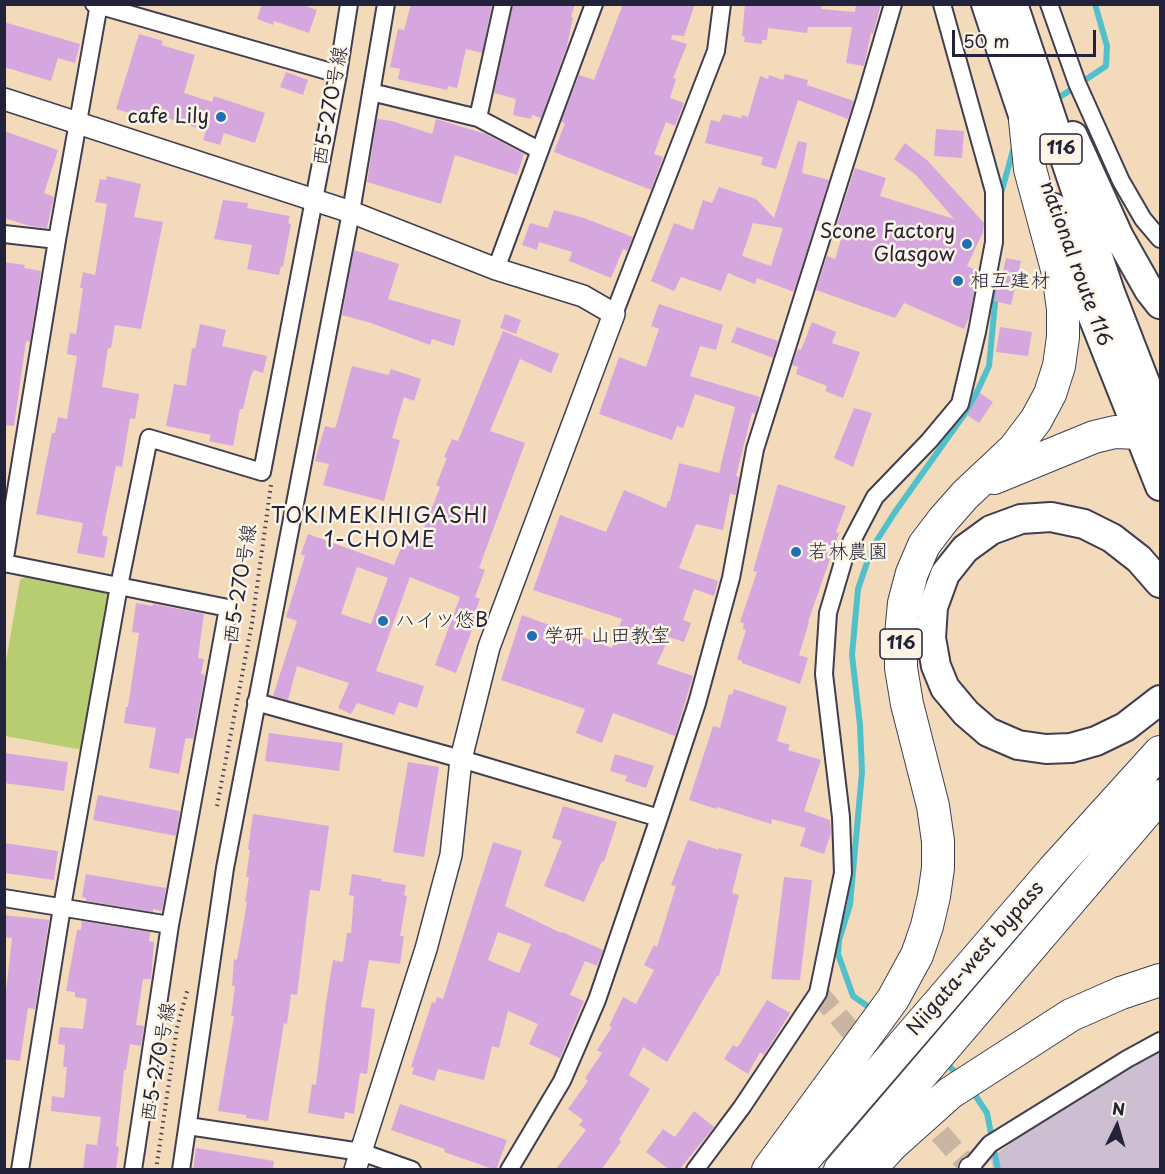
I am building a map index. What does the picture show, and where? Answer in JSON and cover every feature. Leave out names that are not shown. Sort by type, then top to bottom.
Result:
[{"type":"highway","name":"national route 116","points":[[986,4],[1078,279],[1153,431]]},
{"type":"highway","name":"national route 116","points":[[1013,4],[1110,292],[1153,431],[1161,486]]},
{"type":"highway","points":[[1013,4],[1119,237],[1149,290],[1161,304]]},
{"type":"highway","name":"116","points":[[768,1170],[893,999],[917,955],[927,926],[938,868],[938,841],[928,784],[901,668],[904,603],[912,573],[924,545],[964,495],[1014,449],[1036,420],[1050,394],[1059,366],[1063,337],[1063,309],[1058,273],[1030,169],[1025,120]]},
{"type":"highway","points":[[964,495],[1017,467],[1094,437],[1115,432],[1153,431]]},
{"type":"highway","points":[[1161,583],[1139,559],[1113,538],[1084,524],[1051,517],[1021,519],[991,530],[965,549],[945,574],[933,607],[931,638],[936,666],[945,688],[966,713],[988,732],[1018,745],[1055,749],[1071,748],[1096,741],[1125,728],[1161,700]]},
{"type":"highway","name":"Niigata-west bypass","points":[[795,1170],[1046,879],[1161,752]]},
{"type":"highway","name":"Niigata-west bypass","points":[[840,1170],[1161,796]]},
{"type":"highway","points":[[1026,953],[1102,885],[1161,821]]},
{"type":"highway","points":[[868,1170],[893,1144],[951,1093],[1071,1015],[1121,993],[1161,980]]},
{"type":"street","points":[[20,1170],[62,908],[119,586],[149,438],[262,472],[338,74],[349,4]]},
{"type":"street","points":[[181,1170],[225,868],[351,212],[386,4]]},
{"type":"street","points":[[478,118],[503,4]]},
{"type":"street","points":[[496,269],[594,4]]},
{"type":"street","points":[[358,1161],[426,949],[450,855],[461,759],[489,647],[716,51],[722,4]]},
{"type":"street","points":[[509,1170],[562,1081],[593,1010],[697,703],[731,578],[755,449],[893,4]]},
{"type":"street","points":[[694,1170],[742,1107],[818,993],[843,873],[841,817],[824,674],[828,613],[846,552],[875,497],[929,441],[960,404],[977,332],[994,242],[994,192],[942,4]]},
{"type":"street","points":[[1049,4],[1077,83],[1121,181],[1143,219],[1161,239]]},
{"type":"street","points":[[134,1170],[170,925],[228,608],[5,563],[97,5],[338,74]]},
{"type":"street","points":[[371,92],[478,118],[539,150]]},
{"type":"street","points":[[4,99],[351,212],[496,269],[583,296],[614,314]]},
{"type":"street","points":[[4,234],[57,240]]},
{"type":"street","points":[[256,702],[461,759],[659,818]]},
{"type":"street","points":[[4,898],[170,925]]},
{"type":"street","points":[[970,1169],[990,1144],[1127,1059],[1161,1041]]},
{"type":"street","points":[[188,1126],[412,1170]]},
{"type":"path","name":"西5-270号線","points":[[216,812],[252,623],[272,481]]},
{"type":"path","name":"西5-270号線","points":[[156,1170],[177,1028],[189,984]]},
{"type":"shaded area","points":[[1160,1052],[1160,1169],[993,1169],[991,1159],[1026,1130],[1127,1065]]},
{"type":"green space","points":[[28,575],[104,590],[111,598],[83,750],[5,736],[5,667],[20,580]]},
{"type":"building","points":[[262,4],[301,4],[317,10],[309,33],[274,21],[273,25],[257,19]]},
{"type":"building","points":[[411,4],[492,4],[482,53],[466,49],[457,88],[448,86],[447,90],[398,79],[400,69],[390,67],[398,29],[404,30]]},
{"type":"building","points":[[513,4],[575,4],[567,46],[541,118],[532,115],[531,119],[513,115],[516,99],[494,93]]},
{"type":"building","points":[[623,4],[695,4],[684,36],[672,35],[671,39],[687,44],[673,78],[676,79],[670,98],[684,103],[675,126],[666,122],[654,154],[663,157],[651,190],[554,152],[565,123],[561,122],[579,75],[594,80]]},
{"type":"building","points":[[745,4],[822,4],[821,9],[855,12],[856,4],[881,4],[873,34],[871,33],[864,66],[846,63],[852,27],[808,27],[807,33],[768,28],[767,40],[762,40],[762,44],[744,42],[745,37],[742,36]]},
{"type":"building","points":[[4,22],[80,44],[75,63],[58,58],[51,81],[4,67]]},
{"type":"building","points":[[139,34],[163,41],[161,45],[195,55],[184,93],[212,102],[214,96],[265,113],[255,143],[224,133],[220,145],[203,140],[206,131],[141,109],[139,116],[116,109]]},
{"type":"building","points":[[286,72],[308,80],[303,95],[280,87]]},
{"type":"building","points":[[785,74],[808,80],[807,85],[854,101],[848,119],[798,100],[776,169],[761,165],[763,157],[705,143],[711,120],[720,122],[723,114],[741,118],[742,115],[748,117],[760,76],[768,79],[769,75],[783,80]]},
{"type":"building","points":[[377,119],[392,121],[432,134],[436,119],[486,134],[524,154],[517,175],[455,155],[441,204],[367,182]]},
{"type":"building","points":[[936,129],[964,131],[962,158],[934,156]]},
{"type":"building","points":[[4,131],[58,150],[44,193],[54,197],[47,228],[30,226],[4,218]]},
{"type":"building","points":[[798,141],[807,143],[802,173],[829,180],[794,292],[757,278],[755,284],[728,273],[721,291],[681,277],[674,291],[651,281],[674,223],[693,230],[703,200],[712,203],[719,187],[756,199],[774,218]],"holes":[[[753,223],[783,228],[771,266],[742,256]]]},
{"type":"building","points":[[905,143],[928,161],[984,223],[983,232],[967,266],[978,271],[970,315],[964,329],[904,303],[895,318],[816,290],[827,256],[835,259],[845,227],[837,224],[855,168],[886,178],[880,196],[954,219],[916,175],[894,159]]},
{"type":"building","points":[[107,176],[141,184],[134,217],[163,222],[141,329],[115,325],[111,348],[108,348],[102,387],[139,394],[135,419],[130,418],[122,467],[116,466],[102,535],[108,537],[104,558],[77,553],[83,523],[36,514],[52,433],[55,433],[58,417],[67,419],[77,356],[67,354],[70,333],[76,334],[83,272],[95,275],[107,204],[95,202],[100,179],[106,180]]},
{"type":"building","points":[[223,200],[248,203],[247,208],[290,216],[288,223],[291,224],[283,267],[281,266],[279,275],[247,269],[252,245],[214,239]]},
{"type":"building","points":[[554,210],[584,218],[633,237],[627,251],[623,249],[611,278],[569,261],[572,252],[539,242],[537,250],[522,245],[530,223],[548,228]]},
{"type":"building","points":[[354,250],[399,264],[388,299],[461,320],[454,346],[432,339],[430,345],[342,315]]},
{"type":"building","points":[[1006,258],[1021,261],[1011,305],[994,301]]},
{"type":"building","points":[[4,262],[25,265],[24,268],[41,271],[30,342],[26,341],[14,426],[4,425]]},
{"type":"building","points":[[659,304],[723,325],[716,350],[700,346],[690,376],[760,397],[755,414],[752,413],[736,476],[739,477],[736,495],[730,494],[723,530],[696,524],[679,568],[718,581],[714,596],[694,589],[683,620],[691,623],[684,642],[669,637],[657,664],[693,676],[675,736],[613,713],[602,743],[576,733],[585,709],[501,680],[522,615],[612,648],[622,619],[533,590],[560,515],[606,532],[624,490],[666,508],[670,501],[679,463],[719,473],[735,407],[695,394],[683,428],[677,426],[672,440],[599,414],[619,357],[646,367],[659,329],[651,326]]},
{"type":"building","points":[[505,314],[521,320],[516,334],[500,328]]},
{"type":"building","points":[[812,322],[836,332],[832,343],[860,352],[843,398],[825,391],[827,386],[796,374],[798,367],[792,365],[798,349],[801,350]]},
{"type":"building","points":[[200,324],[226,330],[222,346],[267,356],[263,373],[254,370],[251,375],[243,409],[240,409],[233,446],[209,441],[211,435],[166,426],[174,384],[186,386],[192,348],[195,349]]},
{"type":"building","points":[[737,327],[778,341],[773,358],[731,342]]},
{"type":"building","points":[[1000,327],[1032,332],[1028,356],[996,352]]},
{"type":"building","points":[[503,331],[559,354],[551,373],[520,359],[490,431],[525,443],[479,568],[485,570],[475,597],[480,599],[476,610],[479,611],[456,673],[435,665],[460,597],[410,577],[376,671],[424,686],[417,708],[399,702],[394,715],[357,703],[351,714],[338,708],[349,683],[297,666],[288,700],[273,696],[297,621],[286,617],[305,556],[301,554],[308,534],[394,565],[405,538],[418,543],[440,487],[436,485],[447,458],[444,457],[452,439],[458,441]],"holes":[[[357,567],[388,578],[371,624],[341,614]]]},
{"type":"building","points":[[352,366],[389,375],[391,369],[421,379],[414,401],[404,397],[392,438],[400,440],[384,501],[323,485],[329,464],[315,461],[325,426],[334,428],[336,426]]},
{"type":"building","points":[[980,393],[993,402],[979,423],[967,415]]},
{"type":"building","points":[[854,408],[872,413],[853,467],[834,458]]},
{"type":"building","name":"若林農園","points":[[778,484],[846,506],[799,655],[808,658],[800,684],[742,663],[737,659],[746,630],[743,629],[744,623],[740,622],[757,572],[753,571]]},
{"type":"building","points":[[136,603],[204,614],[198,658],[204,659],[201,674],[205,675],[193,739],[186,738],[179,774],[149,768],[156,728],[124,723],[139,633],[132,632]]},
{"type":"building","points":[[734,689],[787,707],[777,741],[790,745],[788,750],[821,760],[804,811],[830,820],[831,833],[824,854],[800,846],[806,828],[772,819],[771,824],[689,800],[713,726],[720,728],[729,694],[732,695]]},
{"type":"building","points":[[269,733],[343,743],[339,771],[265,761]]},
{"type":"building","points":[[4,753],[68,762],[64,791],[4,783]]},
{"type":"building","points":[[615,754],[654,766],[646,788],[625,781],[627,776],[610,771]]},
{"type":"building","points":[[408,762],[439,767],[424,857],[393,852]]},
{"type":"building","points":[[98,795],[180,811],[176,836],[93,820]]},
{"type":"building","points":[[563,806],[617,822],[604,862],[602,861],[584,902],[544,886],[562,841],[552,838]]},
{"type":"building","points":[[253,814],[329,826],[320,891],[310,890],[297,995],[291,994],[287,1024],[284,1023],[268,1121],[218,1111],[234,1016],[231,1016],[235,986],[232,986],[234,959],[237,960],[247,902],[245,902],[249,877],[246,877]]},
{"type":"building","points":[[688,840],[719,850],[719,848],[742,854],[732,893],[739,895],[719,976],[667,1062],[643,1047],[629,1075],[650,1089],[619,1140],[621,1142],[601,1170],[555,1170],[586,1130],[579,1125],[583,1120],[568,1109],[588,1081],[585,1078],[602,1053],[597,1050],[612,1027],[609,1026],[623,997],[636,1004],[654,970],[644,965],[654,945],[657,947],[676,886],[671,885]]},
{"type":"building","points":[[493,842],[522,851],[505,906],[603,950],[597,966],[585,961],[570,995],[584,1001],[560,1058],[529,1044],[538,1024],[508,1011],[499,1048],[492,1046],[484,1080],[438,1069],[434,1081],[412,1074],[414,1068],[411,1067],[432,1002],[435,1003],[437,997],[443,999]],"holes":[[[498,932],[531,944],[519,973],[488,960]]]},
{"type":"building","points":[[4,843],[58,851],[54,880],[4,873]]},
{"type":"building","points":[[86,874],[166,888],[162,911],[153,909],[153,912],[86,901],[86,898],[82,897]]},
{"type":"building","points":[[352,874],[406,885],[404,895],[407,896],[400,936],[404,936],[400,964],[369,960],[361,1007],[375,1009],[367,1074],[360,1073],[354,1114],[345,1112],[344,1119],[308,1113],[312,1084],[316,1085],[333,960],[343,962],[347,933],[351,933],[354,896],[349,895]]},
{"type":"building","points":[[784,877],[812,880],[800,980],[771,979]]},
{"type":"building","points":[[4,915],[49,920],[35,1009],[28,1008],[20,1061],[4,1059],[4,1009],[12,938],[4,937]]},
{"type":"building","points":[[82,921],[150,932],[149,941],[154,942],[151,979],[143,979],[136,1025],[144,1026],[141,1046],[130,1044],[126,1070],[124,1070],[116,1146],[119,1147],[116,1170],[83,1170],[86,1144],[97,1145],[101,1117],[51,1111],[52,1096],[64,1098],[67,1067],[63,1067],[65,1045],[58,1044],[60,1027],[83,1029],[87,999],[75,997],[75,992],[66,991],[77,930],[81,930]]},
{"type":"building","points":[[767,1000],[790,1013],[764,1055],[760,1052],[748,1074],[724,1059],[733,1045],[737,1047],[739,1045]]},
{"type":"building","points":[[400,1104],[507,1140],[496,1170],[391,1130]]},
{"type":"building","points":[[694,1111],[714,1127],[679,1170],[670,1170],[646,1152],[663,1129],[675,1137]]},
{"type":"building","points":[[196,1148],[274,1161],[273,1170],[193,1170]]},
{"type":"waterway","points":[[1054,101],[1106,66],[1107,46],[1095,4]]},
{"type":"waterway","points":[[1000,197],[1014,147]]},
{"type":"waterway","points":[[873,1010],[853,996],[838,954],[839,940],[850,905],[862,772],[860,725],[852,655],[858,589],[872,548],[971,405],[989,366],[997,282],[996,269]]},
{"type":"waterway","points":[[944,1061],[960,1077]]},
{"type":"waterway","points":[[971,1089],[987,1113],[998,1170]]},
{"type":"tunnel","points":[[818,993],[970,1168]]},
{"type":"place","name":"cafe Lily","points":[[221,117]]},
{"type":"place","name":"Scone Factory Glasgow","points":[[967,244]]},
{"type":"place","name":"相互建材","points":[[958,281]]},
{"type":"place","name":"若林農園","points":[[796,552]]},
{"type":"place","name":"ハイツ悠B","points":[[383,621]]},
{"type":"place","name":"学研 山田教室","points":[[532,636]]},
{"type":"district","name":"TOKIMEKIHIGASHI 1-CHOME","points":[[380,529]]}]
